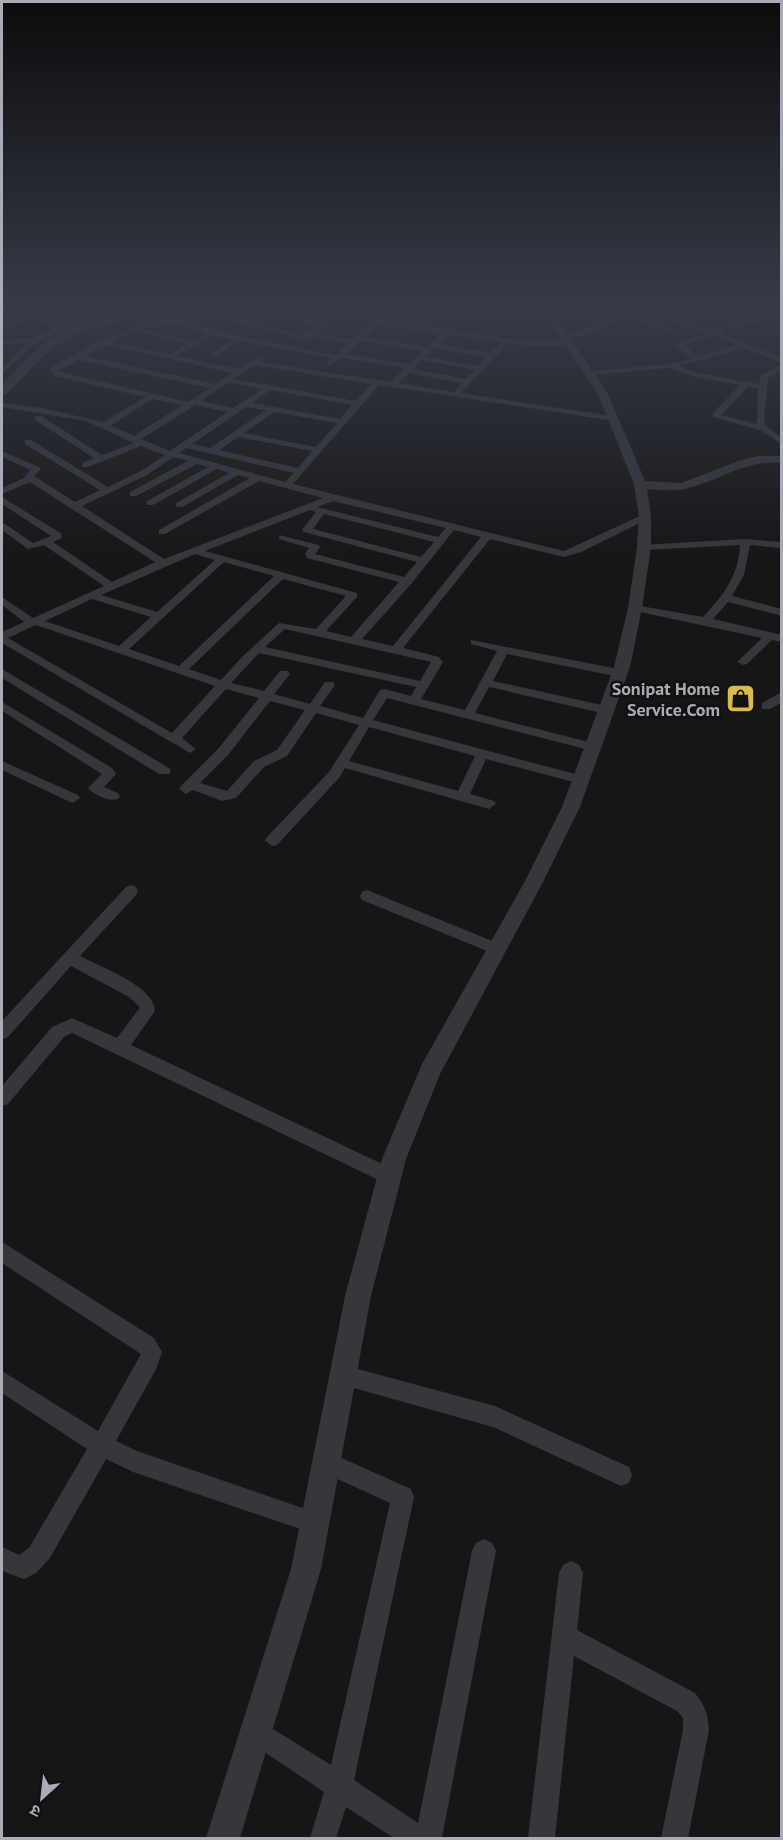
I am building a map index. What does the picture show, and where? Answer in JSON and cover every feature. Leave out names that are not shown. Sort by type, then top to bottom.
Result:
[{"type":"street","points":[[147,395],[236,411]]},
{"type":"street","points":[[85,465],[137,442],[206,395]]},
{"type":"street","points":[[75,506],[144,472],[259,395]]},
{"type":"street","points":[[307,395],[358,404]]},
{"type":"street","points":[[286,487],[366,395]]},
{"type":"street","points":[[455,395],[612,420]]},
{"type":"street","points":[[223,1839],[306,1569],[358,1296],[394,1159],[430,1071],[534,882],[571,807],[619,673],[635,609],[644,546],[645,517],[640,484],[603,395]]},
{"type":"street","points":[[735,395],[716,415],[763,428],[782,442]]},
{"type":"street","points":[[763,395],[759,414],[763,428]]},
{"type":"street","points":[[105,425],[152,396]]},
{"type":"street","points":[[246,404],[343,422]]},
{"type":"street","points":[[2,405],[88,419],[171,455],[286,487],[564,554],[645,517]]},
{"type":"street","points":[[211,452],[273,409]]},
{"type":"street","points":[[38,418],[49,434],[101,459]]},
{"type":"street","points":[[88,419],[28,443],[108,491]]},
{"type":"street","points":[[236,434],[318,450]]},
{"type":"street","points":[[184,446],[299,471]]},
{"type":"street","points":[[767,458],[782,447]]},
{"type":"street","points":[[2,454],[36,469],[28,475],[31,478],[163,563]]},
{"type":"street","points":[[640,484],[684,486],[751,461],[767,458],[782,460]]},
{"type":"street","points":[[133,494],[196,461]]},
{"type":"street","points":[[150,503],[215,466]]},
{"type":"street","points":[[178,505],[235,473]]},
{"type":"street","points":[[2,491],[31,478]]},
{"type":"street","points":[[162,532],[256,479]]},
{"type":"street","points":[[2,637],[163,563],[332,498]]},
{"type":"street","points":[[2,500],[57,536],[32,547],[2,526]]},
{"type":"street","points":[[306,507],[440,540]]},
{"type":"street","points":[[322,511],[307,530],[422,560]]},
{"type":"street","points":[[354,641],[408,581],[422,560],[452,527]]},
{"type":"street","points":[[396,650],[487,536]]},
{"type":"street","points":[[283,537],[315,547],[311,556],[408,581]]},
{"type":"street","points":[[46,542],[111,586]]},
{"type":"street","points":[[644,546],[745,542],[782,545]]},
{"type":"street","points":[[706,621],[727,598],[746,558],[745,542]]},
{"type":"street","points":[[195,551],[353,595],[318,633]]},
{"type":"street","points":[[120,651],[223,558]]},
{"type":"street","points":[[181,671],[282,574]]},
{"type":"street","points":[[91,595],[159,616]]},
{"type":"street","points":[[727,598],[782,613]]},
{"type":"street","points":[[2,600],[33,621],[224,685],[581,780]]},
{"type":"street","points":[[635,609],[706,621],[776,638]]},
{"type":"street","points":[[174,739],[282,625],[437,660],[415,699]]},
{"type":"street","points":[[2,637],[190,749]]},
{"type":"street","points":[[742,662],[776,638]]},
{"type":"street","points":[[474,642],[547,660],[619,673]]},
{"type":"street","points":[[258,649],[423,685]]},
{"type":"street","points":[[469,713],[504,649]]},
{"type":"street","points":[[2,673],[164,771]]},
{"type":"street","points":[[284,675],[223,752],[189,786],[222,796],[231,795],[259,764],[282,753],[329,685]]},
{"type":"street","points":[[486,683],[606,710]]},
{"type":"street","points":[[272,841],[334,775],[384,693],[415,699],[593,747]]},
{"type":"street","points":[[766,706],[782,696]]},
{"type":"street","points":[[2,706],[107,771],[109,774],[95,788],[113,796]]},
{"type":"street","points":[[462,796],[482,754]]},
{"type":"street","points":[[341,763],[489,804]]},
{"type":"street","points":[[2,765],[73,798]]},
{"type":"street","points":[[2,1032],[131,891]]},
{"type":"street","points":[[367,896],[497,949]]},
{"type":"street","points":[[71,955],[72,960],[128,988],[147,1003],[147,1011],[120,1047]]},
{"type":"street","points":[[2,1098],[53,1037],[69,1025],[75,1025],[389,1176]]},
{"type":"street","points":[[2,1252],[150,1348],[149,1362],[36,1558],[21,1568],[15,1567],[2,1558]]},
{"type":"street","points":[[343,1375],[505,1420],[621,1475]]},
{"type":"street","points":[[2,1381],[102,1445],[154,1469],[315,1523]]},
{"type":"street","points":[[323,1839],[339,1787],[403,1497],[327,1462]]},
{"type":"street","points":[[429,1839],[484,1551]]},
{"type":"street","points":[[542,1839],[572,1573]]},
{"type":"street","points":[[564,1637],[686,1702],[695,1714],[696,1730],[675,1839]]},
{"type":"street","points":[[257,1732],[417,1839]]},
{"type":"place","name":"Sonipat Home Service.Com","points":[[741,698]]}]
